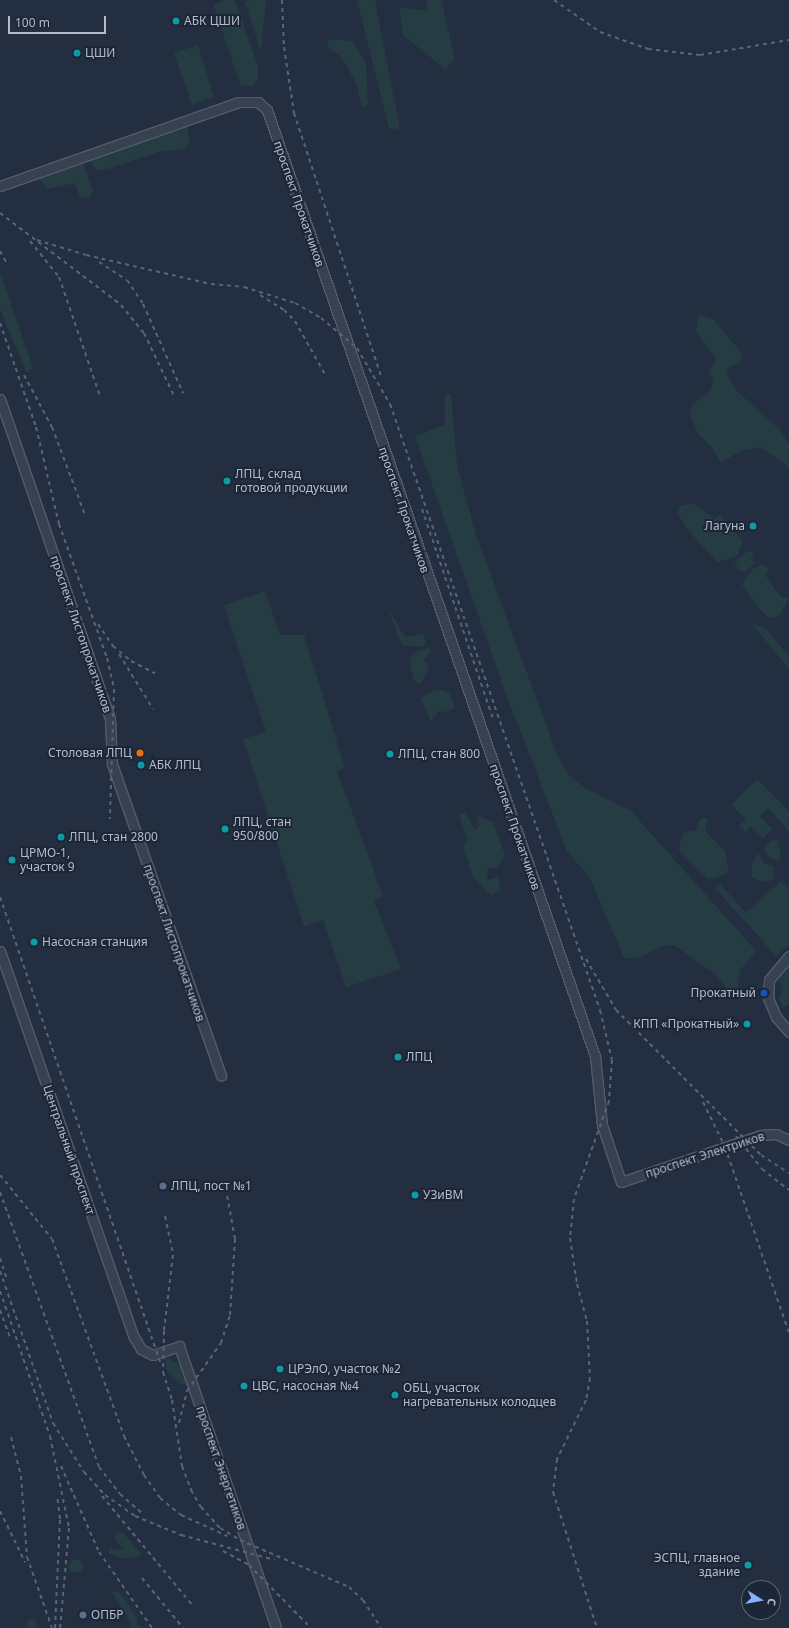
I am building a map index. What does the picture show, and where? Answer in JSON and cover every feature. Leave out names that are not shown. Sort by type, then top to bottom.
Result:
[{"type":"street","name":"проспект Прокатчиков","points":[[0,186],[239,102],[258,102],[267,110],[595,1056],[602,1125],[621,1182]]},
{"type":"street","name":"проспект Листопрокатчиков","points":[[0,399],[110,719],[112,764],[221,1075]]},
{"type":"street","name":"Центральный проспект","points":[[0,951],[141,1348]]},
{"type":"street","points":[[789,956],[769,980],[768,998],[776,1017],[789,1032]]},
{"type":"street","name":"проспект Электриков","points":[[621,1182],[761,1135],[776,1134],[789,1140]]},
{"type":"street","name":"проспект Энергетиков","points":[[141,1348],[153,1355],[180,1346],[276,1628]]},
{"type":"green space","points":[[225,0],[235,0],[258,67],[258,79],[253,86],[241,85],[213,4]]},
{"type":"green space","points":[[252,0],[266,0],[261,52],[245,2]]},
{"type":"green space","points":[[357,0],[375,0],[400,129],[389,128]]},
{"type":"green space","points":[[430,0],[441,0],[455,59],[445,69],[403,35],[399,7],[428,11],[426,2]]},
{"type":"green space","points":[[338,39],[353,42],[366,63],[368,105],[362,107],[356,83],[341,57],[328,47],[327,41]]},
{"type":"green space","points":[[198,45],[214,97],[192,105],[174,53]]},
{"type":"green space","points":[[187,127],[190,141],[185,149],[159,152],[107,169],[97,170],[92,166],[91,160]]},
{"type":"green space","points":[[83,162],[93,192],[88,198],[80,197],[75,183],[48,189],[38,178]]},
{"type":"green space","points":[[0,272],[33,368],[26,372],[0,309]]},
{"type":"green space","points":[[699,314],[713,319],[743,355],[740,363],[729,367],[726,373],[736,390],[780,430],[789,444],[789,467],[760,447],[740,451],[721,463],[712,447],[698,433],[689,413],[693,404],[711,389],[713,379],[709,373],[716,359],[696,332]]},
{"type":"green space","points":[[451,393],[457,466],[476,535],[558,757],[569,775],[585,788],[631,811],[756,951],[740,970],[736,1000],[714,973],[674,945],[662,946],[638,958],[624,958],[590,878],[567,851],[507,697],[415,436],[445,425],[445,395]]},
{"type":"green space","points":[[692,503],[715,519],[720,515],[743,541],[737,556],[717,562],[685,527],[678,513],[680,506]]},
{"type":"green space","points":[[747,552],[752,552],[754,563],[746,572],[740,571],[734,562]]},
{"type":"green space","points":[[763,564],[770,569],[765,574],[770,583],[781,597],[789,598],[778,617],[770,618],[763,613],[742,585],[753,569]]},
{"type":"green space","points":[[265,591],[280,635],[304,635],[345,768],[337,771],[383,896],[374,901],[401,969],[346,987],[323,920],[304,926],[243,739],[266,732],[224,605]]},
{"type":"green space","points":[[387,607],[405,637],[423,633],[426,643],[421,647],[402,645]]},
{"type":"green space","points":[[751,623],[766,629],[789,656],[789,669]]},
{"type":"green space","points":[[429,647],[431,652],[424,660],[429,668],[420,684],[414,680],[409,660],[414,653]]},
{"type":"green space","points":[[436,689],[450,693],[455,707],[447,712],[439,711],[431,721],[421,698]]},
{"type":"green space","points":[[757,779],[789,811],[789,831],[768,808],[760,817],[772,829],[763,838],[751,826],[745,832],[739,826],[746,819],[731,805]]},
{"type":"green space","points":[[465,813],[475,830],[479,826],[477,815],[493,822],[505,855],[497,868],[487,869],[488,880],[498,877],[500,890],[491,896],[474,878],[463,848],[467,839],[459,814]]},
{"type":"green space","points":[[705,817],[708,819],[705,831],[725,851],[728,868],[727,874],[708,879],[678,849],[684,832],[696,831],[698,822]]},
{"type":"green space","points":[[772,840],[778,841],[781,861],[770,859],[765,851],[765,846]]},
{"type":"green space","points":[[758,853],[764,863],[773,866],[774,879],[762,882],[752,878],[752,865]]},
{"type":"green space","points":[[781,881],[789,890],[789,945],[776,956],[715,888],[720,884],[746,913]]},
{"type":"green space","points":[[789,962],[789,1004],[782,1008],[779,998],[783,988],[779,980]]},
{"type":"green space","points":[[165,1356],[179,1365],[186,1381],[183,1386],[166,1369]]},
{"type":"green space","points":[[122,1532],[141,1553],[141,1556],[125,1559],[109,1553],[109,1548],[125,1551],[115,1539],[116,1533]]},
{"type":"green space","points":[[73,1559],[79,1559],[83,1563],[83,1569],[79,1573],[73,1573],[69,1569],[69,1563]]},
{"type":"green space","points":[[110,1590],[120,1593],[137,1618],[137,1625],[144,1628],[131,1628],[129,1619]]},
{"type":"green space","points":[[30,1619],[34,1619],[37,1624],[34,1629],[30,1629],[27,1626],[27,1622]]},
{"type":"railway","points":[[282,0],[284,47],[294,113],[382,379]]},
{"type":"railway","points":[[554,0],[600,32],[648,49],[700,55],[789,40]]},
{"type":"railway","points":[[0,213],[121,305],[144,333],[174,396]]},
{"type":"railway","points":[[37,240],[86,255],[211,284],[244,287],[295,303],[321,318],[357,348],[390,404],[600,1010],[612,1060],[609,1101],[574,1199],[570,1238],[577,1284],[587,1321],[590,1378],[586,1400],[557,1459],[553,1492],[597,1628]]},
{"type":"railway","points":[[30,241],[59,277],[100,396]]},
{"type":"railway","points":[[0,251],[6,262]]},
{"type":"railway","points":[[99,262],[127,280],[143,304],[183,393]]},
{"type":"railway","points":[[260,295],[284,310],[295,321],[326,376]]},
{"type":"railway","points":[[0,323],[36,427],[59,524],[107,658],[114,689],[110,819]]},
{"type":"railway","points":[[24,375],[52,427],[85,515]]},
{"type":"railway","points":[[422,509],[493,719]]},
{"type":"railway","points":[[98,624],[113,646],[131,661],[155,673]]},
{"type":"railway","points":[[119,654],[153,709]]},
{"type":"railway","points":[[0,897],[160,1362]]},
{"type":"railway","points":[[586,959],[616,1010],[761,1155],[789,1173]]},
{"type":"railway","points":[[703,1102],[725,1147],[789,1333]]},
{"type":"railway","points":[[736,1136],[762,1169],[789,1190]]},
{"type":"railway","points":[[0,1175],[52,1239],[124,1436],[144,1475],[160,1498],[181,1515],[227,1536]]},
{"type":"railway","points":[[0,1192],[99,1467],[120,1494],[143,1514]]},
{"type":"railway","points":[[179,1423],[187,1391],[221,1343],[230,1315],[235,1239],[227,1195]]},
{"type":"railway","points":[[165,1216],[173,1255],[164,1331],[163,1372],[172,1400],[182,1466],[191,1490],[201,1507],[220,1528],[240,1540],[349,1587],[363,1600],[381,1628]]},
{"type":"railway","points":[[0,1258],[6,1277]]},
{"type":"railway","points":[[0,1271],[53,1423],[84,1472],[105,1495],[135,1516],[181,1535],[275,1560]]},
{"type":"railway","points":[[0,1291],[50,1436],[69,1528],[60,1628]]},
{"type":"railway","points":[[0,1310],[10,1337]]},
{"type":"railway","points":[[11,1437],[21,1476],[27,1557],[52,1628]]},
{"type":"railway","points":[[61,1466],[99,1552],[152,1628]]},
{"type":"railway","points":[[55,1628],[60,1519],[57,1495]]},
{"type":"railway","points":[[102,1496],[193,1606]]},
{"type":"railway","points":[[0,1511],[25,1562]]},
{"type":"railway","points":[[223,1551],[249,1565],[311,1628]]},
{"type":"railway","points":[[142,1578],[183,1628]]},
{"type":"place","name":"АБК ЦШИ","points":[[176,21]]},
{"type":"place","name":"ЦШИ","points":[[77,53]]},
{"type":"place","name":"ЛПЦ, склад готовой продукции","points":[[227,481]]},
{"type":"place","name":"Лагуна","points":[[753,526]]},
{"type":"place","name":"Столовая ЛПЦ","points":[[140,753]]},
{"type":"place","name":"ЛПЦ, стан 800","points":[[390,754]]},
{"type":"place","name":"АБК ЛПЦ","points":[[141,765]]},
{"type":"place","name":"ЛПЦ, стан 950/800","points":[[225,829]]},
{"type":"place","name":"ЛПЦ, стан 2800","points":[[61,837]]},
{"type":"place","name":"ЦРМО-1, участок 9","points":[[12,860]]},
{"type":"place","name":"Насосная станция","points":[[34,942]]},
{"type":"place","name":"Прокатный","points":[[764,993]]},
{"type":"place","name":"КПП «Прокатный»","points":[[747,1024]]},
{"type":"place","name":"ЛПЦ","points":[[398,1057]]},
{"type":"place","name":"ЛПЦ, пост №1","points":[[163,1186]]},
{"type":"place","name":"УЗиВМ","points":[[415,1195]]},
{"type":"place","name":"ЦРЭлО, участок №2","points":[[280,1369]]},
{"type":"place","name":"ЦВС, насосная №4","points":[[244,1386]]},
{"type":"place","name":"ОБЦ, участок нагревательных колодцев","points":[[395,1395]]},
{"type":"place","name":"ЭСПЦ, главное здание","points":[[748,1565]]},
{"type":"place","name":"ОПБР","points":[[83,1615]]}]
